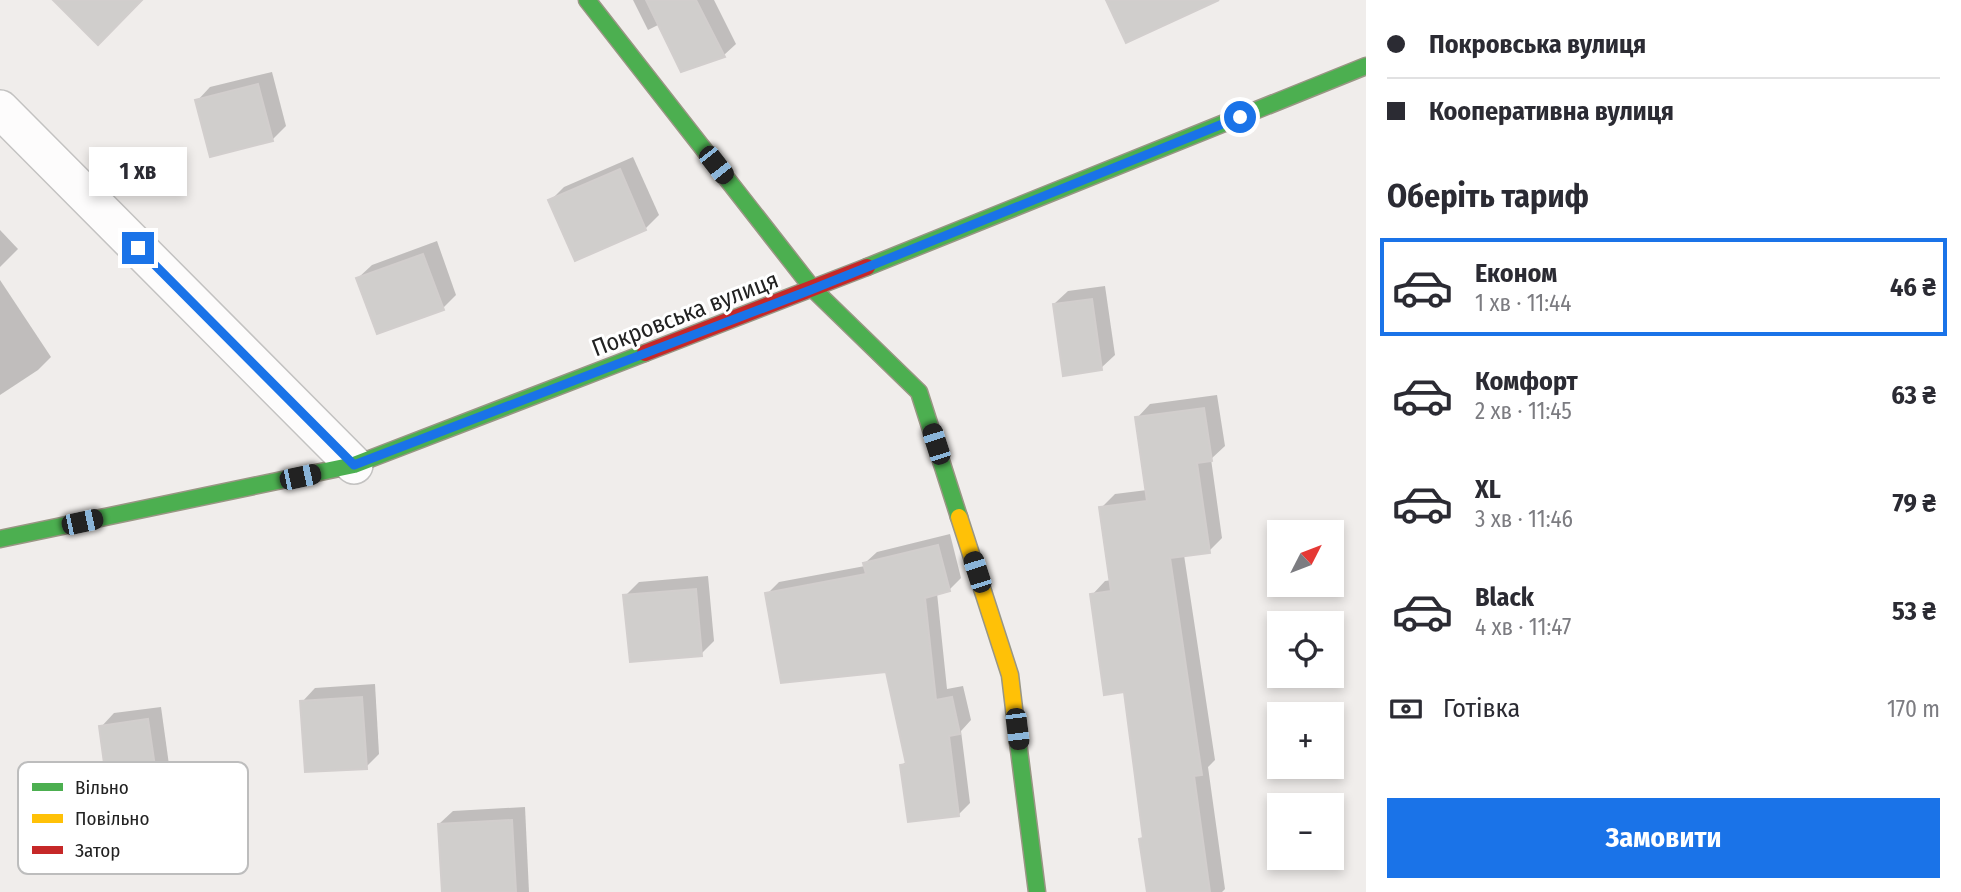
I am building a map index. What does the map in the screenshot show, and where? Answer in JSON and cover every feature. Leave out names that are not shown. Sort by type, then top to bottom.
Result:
[{"type":"street","points":[[587,0],[813,289],[919,392],[1010,674],[1037,892]]},
{"type":"street","name":"Покровська вулиця","points":[[0,539],[354,465],[813,289],[1366,66]]},
{"type":"street","points":[[0,109],[354,465]]},
{"type":"building","points":[[53,0],[142,0],[98,45]]},
{"type":"building","points":[[646,0],[696,0],[725,57],[681,72]]},
{"type":"building","points":[[1106,0],[1219,0],[1126,43]]},
{"type":"building","points":[[258,84],[273,141],[210,157],[195,100]]},
{"type":"building","points":[[620,169],[646,230],[575,261],[548,200]]},
{"type":"building","points":[[423,254],[444,310],[377,334],[356,278]]},
{"type":"building","points":[[1092,299],[1102,370],[1063,376],[1053,304]]},
{"type":"building","points":[[1204,408],[1212,461],[1197,463],[1210,553],[1170,558],[1202,775],[1194,776],[1210,892],[1147,892],[1139,839],[1143,838],[1124,692],[1104,695],[1090,594],[1111,591],[1099,507],[1147,501],[1135,417]]},
{"type":"building","points":[[938,545],[950,591],[925,598],[936,700],[952,697],[960,734],[949,736],[959,816],[908,822],[900,765],[906,764],[886,672],[781,683],[765,593],[866,574],[863,563]]},
{"type":"building","points":[[696,589],[702,656],[630,662],[623,595]]},
{"type":"building","points":[[362,697],[367,769],[305,772],[300,701]]},
{"type":"building","points":[[148,719],[154,762],[104,762],[99,726]]},
{"type":"building","points":[[512,820],[516,892],[442,892],[438,824]]},
{"type":"traffic: fast","points":[[587,0],[813,289],[919,392],[959,517]]},
{"type":"traffic: fast","points":[[867,267],[1366,66]]},
{"type":"traffic: fast","points":[[0,539],[354,465],[645,353]]},
{"type":"traffic: fast","points":[[1018,742],[1037,892]]},
{"type":"traffic: slow","points":[[959,517],[1010,675],[1018,742]]},
{"type":"traffic: jam","points":[[645,353],[867,267]]},
{"type":"route","points":[[138,248],[354,465],[813,289],[1240,117]]}]
